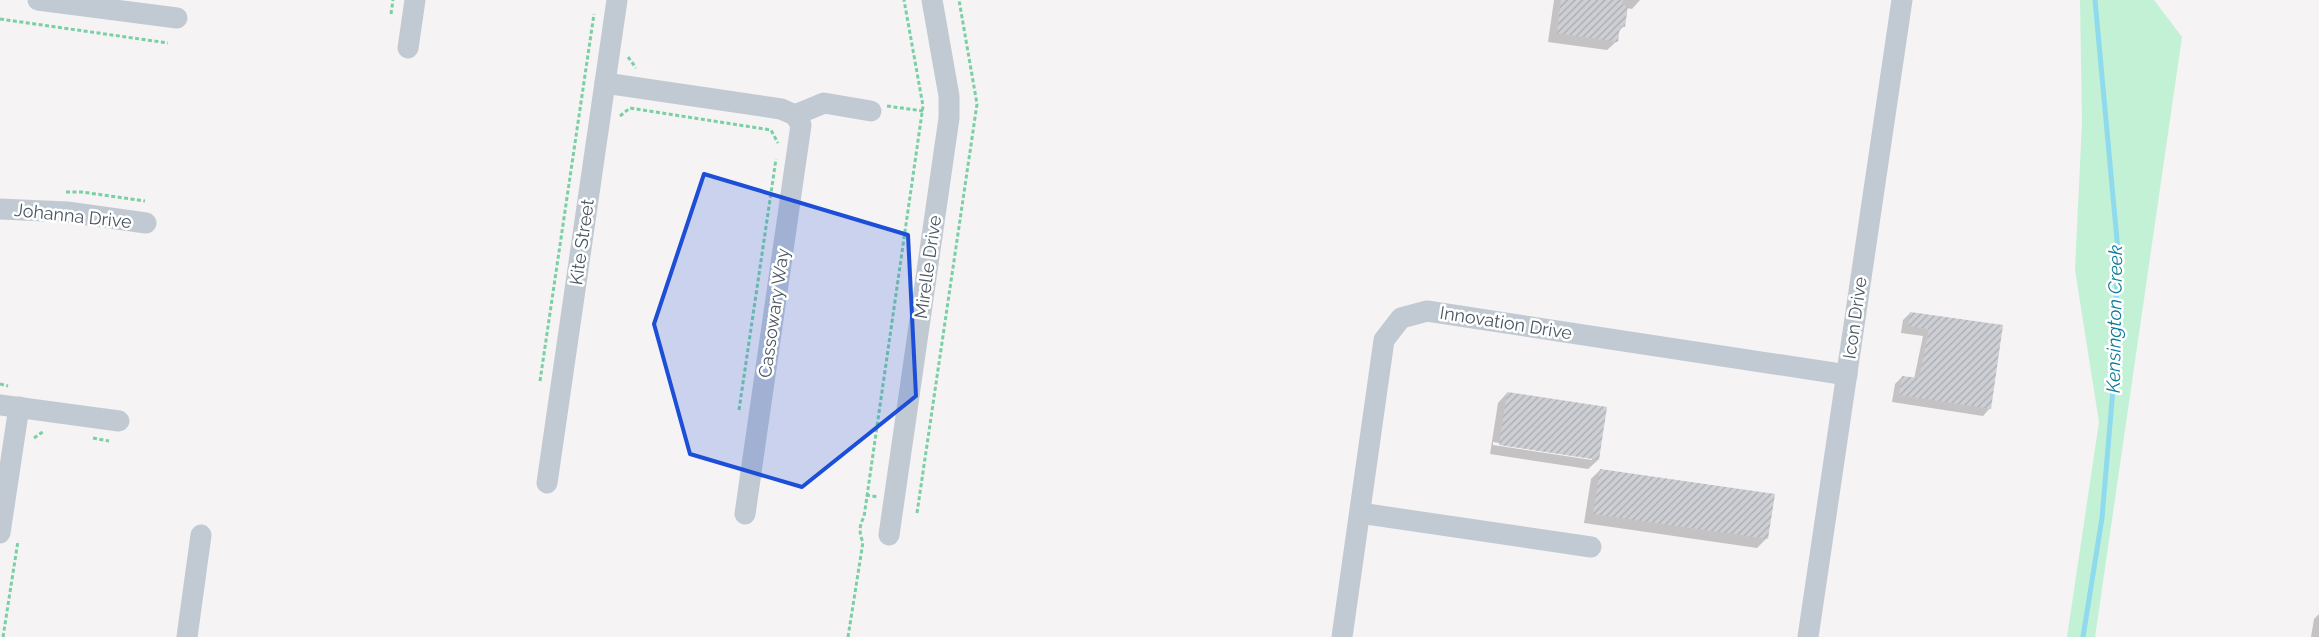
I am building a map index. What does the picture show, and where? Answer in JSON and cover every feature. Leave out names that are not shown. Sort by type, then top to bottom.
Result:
[{"type":"street","points":[[38,0],[177,18]]},
{"type":"street","points":[[408,48],[415,0]]},
{"type":"street","name":"Kite Street","points":[[547,483],[618,0]]},
{"type":"street","name":"Mirelle Drive","points":[[889,535],[949,118],[949,96],[932,0]]},
{"type":"street","name":"Icon Drive","points":[[1808,637],[1902,0]]},
{"type":"street","points":[[605,83],[782,109],[795,114],[824,103],[877,108]]},
{"type":"street","name":"Cassowary Way","points":[[745,514],[801,130],[801,125],[795,114]]},
{"type":"street","name":"Johanna Drive","points":[[0,209],[67,212],[146,223]]},
{"type":"street","name":"Innovation Drive","points":[[1342,637],[1384,340],[1401,318],[1427,311],[1846,376]]},
{"type":"street","points":[[9,534],[10,406],[119,422]]},
{"type":"street","points":[[1360,513],[1591,547]]},
{"type":"street","points":[[187,637],[201,534]]},
{"type":"path","points":[[391,14],[393,0]]},
{"type":"path","points":[[848,637],[863,542],[860,536],[861,523],[864,517],[924,106],[904,0]]},
{"type":"path","points":[[917,513],[977,104],[958,0]]},
{"type":"path","points":[[540,382],[595,10]]},
{"type":"path","points":[[0,19],[168,43]]},
{"type":"path","points":[[629,48],[628,58],[635,68],[640,69]]},
{"type":"path","points":[[619,120],[620,115],[630,108],[771,130],[778,140],[738,410]]},
{"type":"path","points":[[877,108],[923,111]]},
{"type":"path","points":[[32,446],[34,437],[43,430],[52,432]]},
{"type":"path","points":[[90,438],[109,440]]},
{"type":"path","points":[[3,637],[9,534]]},
{"type":"highlighted area","points":[[704,174],[908,235],[916,396],[802,487],[690,454],[654,324]]},
{"type":"green space","points":[[2080,0],[2154,0],[2182,37],[2095,637],[2067,637],[2099,422],[2075,270],[2082,123]]},
{"type":"building","points":[[1561,0],[1623,0],[1622,5],[1628,6],[1625,27],[1620,26],[1618,42],[1557,33]]},
{"type":"building","points":[[1910,312],[2003,325],[1991,409],[1899,395],[1902,376],[1919,378],[1929,329],[1908,326]]},
{"type":"building","points":[[1507,392],[1607,407],[1599,460],[1499,445]]},
{"type":"building","points":[[1600,469],[1775,494],[1768,539],[1593,514]]},
{"type":"waterway","name":"Kensington Creek","points":[[2083,637],[2102,518],[2113,389],[2118,251],[2095,0]]}]
